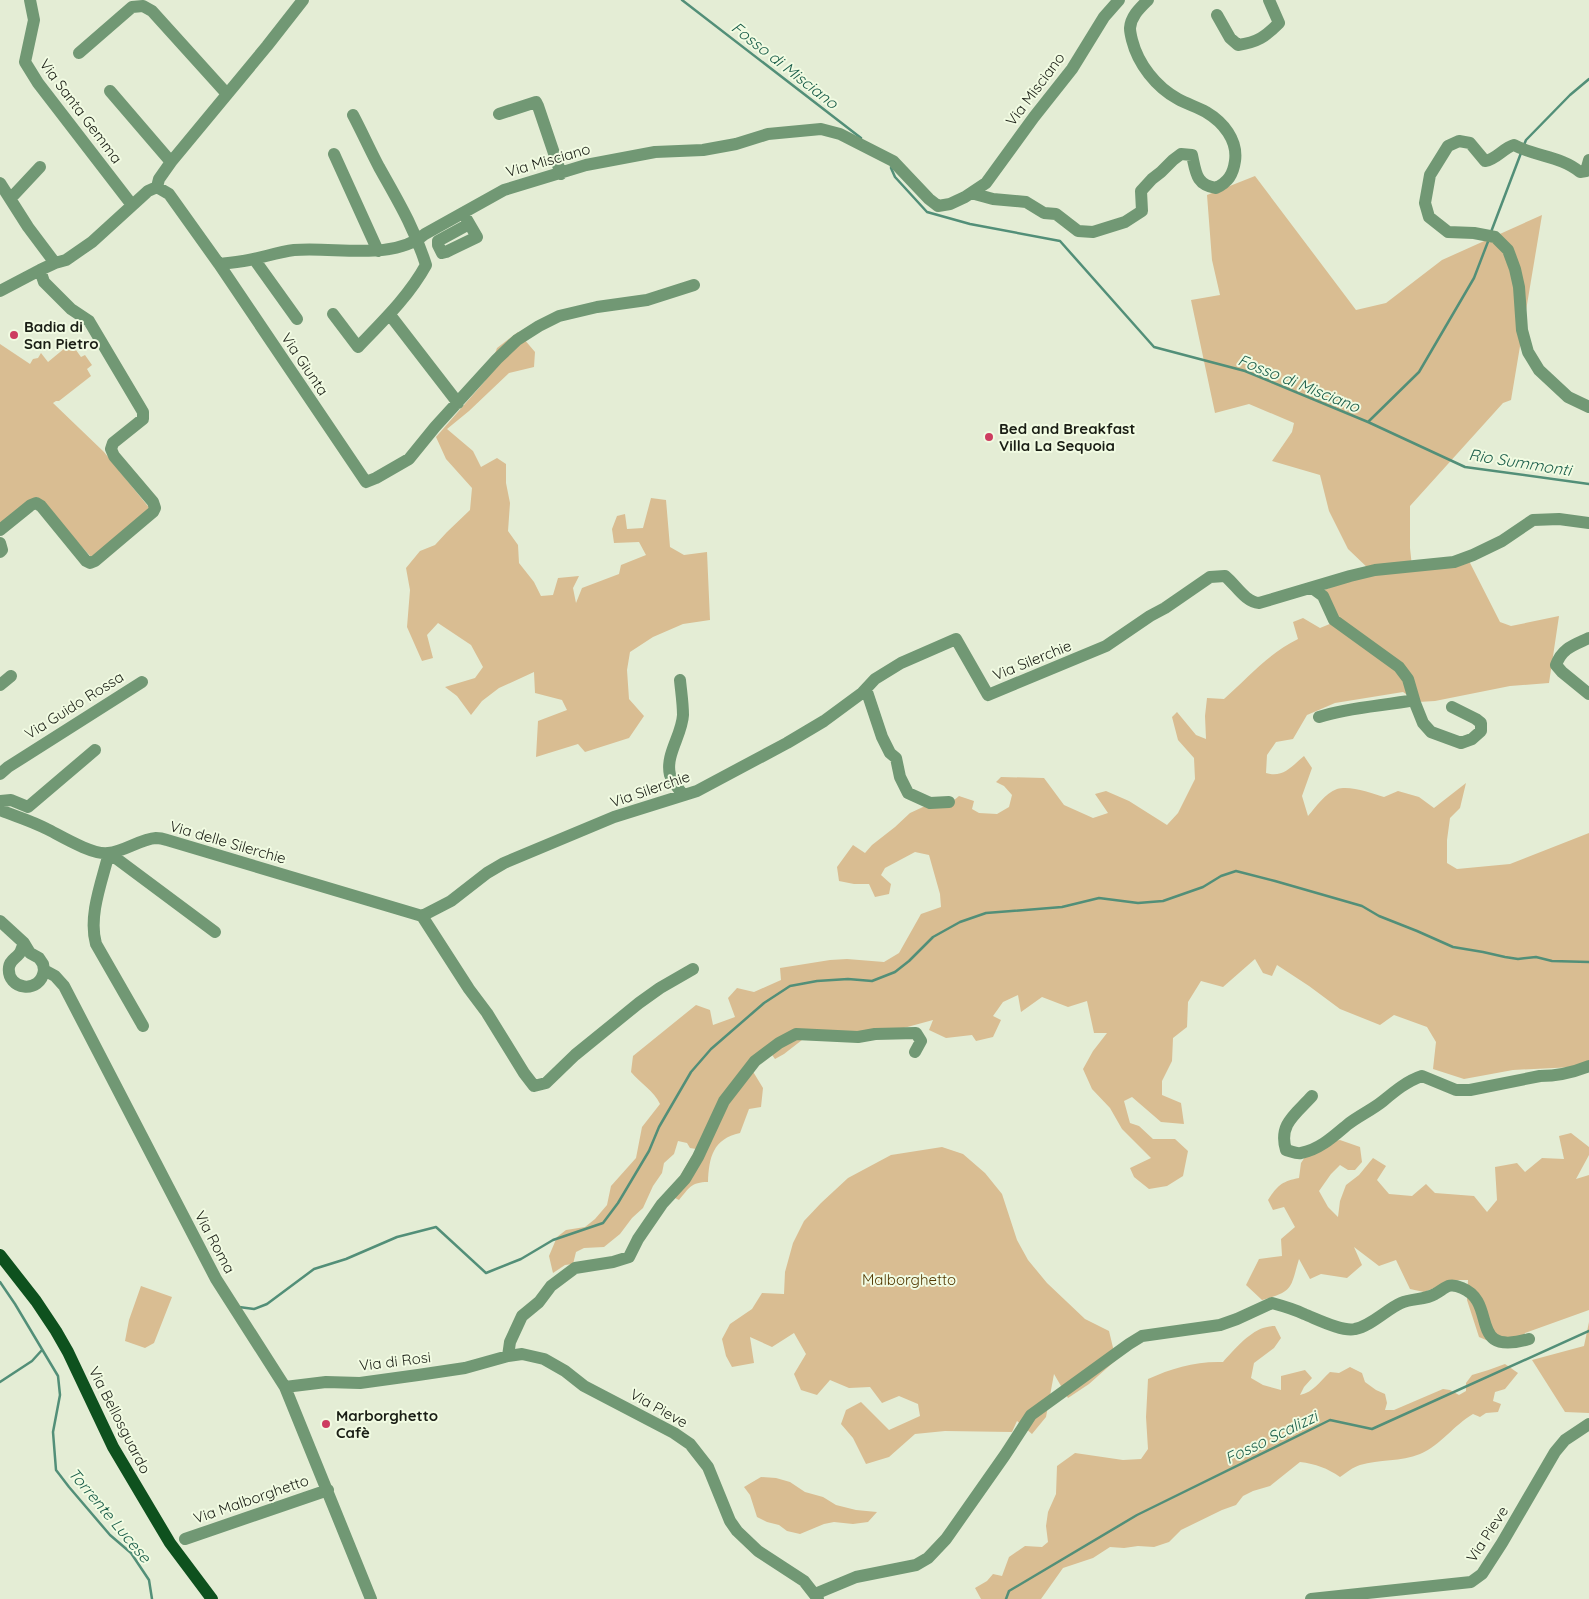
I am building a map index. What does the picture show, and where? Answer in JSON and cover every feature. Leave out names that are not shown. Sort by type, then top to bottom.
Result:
[{"type":"main road","name":"Via Bellosguardo","points":[[0,1255],[36,1301],[56,1331],[68,1352],[113,1447],[170,1543],[212,1599]]},
{"type":"street","name":"Via Santa Gemma","points":[[30,0],[34,20],[25,62],[38,83],[132,205]]},
{"type":"street","points":[[157,187],[159,179],[171,162],[268,46],[303,0]]},
{"type":"street","name":"Via Misciano","points":[[219,264],[254,259],[293,250],[378,251],[403,247],[418,240],[424,234],[466,219],[504,190],[586,165],[655,152],[703,150],[736,144],[768,134],[821,129],[840,134],[893,161],[938,206],[950,204],[986,183],[1029,124],[1072,70],[1104,17],[1119,0]]},
{"type":"street","points":[[971,193],[993,199],[1026,202],[1044,212],[1056,214],[1078,231],[1093,232],[1125,222],[1142,211],[1141,192],[1152,179],[1181,154],[1192,156],[1197,177],[1206,186],[1216,188],[1226,183],[1231,176],[1236,156],[1228,131],[1207,112],[1177,99],[1162,87],[1144,68],[1134,47],[1130,29],[1135,13],[1148,0]]},
{"type":"street","points":[[1217,15],[1230,38],[1238,45],[1254,43],[1279,23],[1268,0]]},
{"type":"street","points":[[79,53],[132,7],[142,6],[152,11],[227,94]]},
{"type":"street","points":[[110,91],[171,162]]},
{"type":"street","points":[[499,114],[536,102],[561,174]]},
{"type":"street","points":[[333,314],[358,347],[390,315],[426,265],[418,240],[404,210],[378,165],[353,114]]},
{"type":"street","points":[[1589,160],[1586,171],[1580,172],[1562,161],[1526,152],[1514,145],[1507,147],[1491,160],[1485,161],[1470,143],[1459,141],[1448,146],[1430,175],[1425,203],[1429,217],[1448,232],[1490,236],[1508,250],[1519,287],[1522,330],[1528,352],[1539,370],[1568,397],[1589,407]]},
{"type":"street","points":[[334,154],[378,251]]},
{"type":"street","points":[[10,198],[40,167]]},
{"type":"street","points":[[0,183],[28,227],[55,263]]},
{"type":"street","points":[[0,291],[40,270],[66,260],[92,242],[148,191],[157,187]]},
{"type":"street","points":[[157,187],[169,194],[219,264]]},
{"type":"street","points":[[254,259],[296,318]]},
{"type":"street","name":"Via Giunta","points":[[219,264],[366,482],[409,459],[435,426],[458,402]]},
{"type":"street","points":[[0,530],[36,503],[41,506],[86,561],[90,563],[153,512],[155,508],[153,502],[114,456],[111,449],[114,443],[143,419],[143,412],[89,321],[71,309],[44,282],[40,270]]},
{"type":"street","points":[[390,315],[458,402],[517,340],[559,316],[597,307],[646,300],[694,286]]},
{"type":"street","name":"Via Silerchie","points":[[422,916],[451,902],[487,873],[504,863],[614,817],[697,791],[824,721],[866,689],[875,679],[901,663],[956,639],[988,695],[1106,646],[1210,577],[1225,576],[1253,603],[1259,603],[1375,570],[1454,562],[1502,541],[1533,520],[1559,519],[1589,523]]},
{"type":"street","points":[[0,544],[2,550],[0,552]]},
{"type":"street","points":[[1312,588],[1323,596],[1334,620],[1399,667],[1408,679],[1423,723],[1431,732],[1461,743],[1472,739],[1481,731],[1481,723],[1452,707]]},
{"type":"street","points":[[1589,638],[1566,649],[1556,665],[1589,694]]},
{"type":"street","points":[[0,685],[11,676]]},
{"type":"street","points":[[680,680],[683,715],[671,753],[670,774],[673,782],[683,795]]},
{"type":"street","name":"Via Guido Rossa","points":[[0,774],[8,767],[142,682]]},
{"type":"street","points":[[866,689],[882,737],[890,752],[896,758],[900,777],[908,793],[930,803],[950,802]]},
{"type":"street","points":[[1319,716],[1414,700]]},
{"type":"street","points":[[0,801],[11,800],[28,807],[95,750]]},
{"type":"street","points":[[0,810],[46,828],[69,841],[109,854],[215,932]]},
{"type":"street","name":"Via delle Silerchie","points":[[109,854],[145,840],[156,838],[167,840],[422,916]]},
{"type":"street","points":[[109,854],[96,906],[93,934],[96,944],[142,1026]]},
{"type":"street","points":[[422,916],[534,1086],[546,1083],[575,1055],[639,1003],[693,969]]},
{"type":"street","name":"Via Roma","points":[[0,921],[24,950],[39,958],[47,975],[64,986],[216,1279],[285,1387],[371,1599]]},
{"type":"street","points":[[24,950],[14,958],[9,968],[12,980],[22,987],[28,987],[38,983],[47,975]]},
{"type":"street","points":[[508,1356],[510,1342],[522,1316],[539,1302],[551,1286],[575,1268],[613,1262],[629,1257],[662,1204],[685,1179],[698,1157],[724,1101],[755,1061],[779,1043],[796,1034],[858,1037],[875,1034],[916,1033],[921,1041],[915,1052]]},
{"type":"street","points":[[1312,1096],[1286,1125],[1283,1140],[1286,1150],[1299,1154],[1312,1150],[1331,1139],[1348,1124],[1414,1079],[1422,1076],[1456,1090],[1470,1090],[1540,1076],[1551,1076],[1589,1066]]},
{"type":"street","points":[[816,1596],[856,1577],[916,1565],[928,1558],[946,1539],[1031,1415],[1106,1359],[1142,1336],[1220,1325],[1237,1320],[1272,1303],[1329,1324],[1355,1330],[1403,1302],[1426,1297],[1450,1285],[1463,1288],[1475,1297],[1492,1338],[1501,1344],[1517,1343],[1529,1339]]},
{"type":"street","name":"Via Pieve","points":[[508,1356],[522,1354],[544,1358],[566,1371],[584,1386],[674,1433],[690,1444],[708,1467],[730,1522],[737,1531],[758,1551],[804,1581],[816,1596]]},
{"type":"street","name":"Via di Rosi","points":[[285,1387],[326,1382],[360,1383],[409,1377],[465,1368],[508,1356]]},
{"type":"street","name":"Via Pieve","points":[[1311,1599],[1471,1582],[1482,1574],[1555,1452],[1565,1440],[1589,1424]]},
{"type":"street","name":"Via Malborghetto","points":[[185,1539],[328,1490]]},
{"type":"green space","points":[[1255,176],[1356,310],[1386,303],[1442,260],[1542,215],[1511,400],[1503,403],[1410,506],[1410,548],[1412,567],[1468,559],[1500,622],[1511,626],[1559,616],[1549,683],[1510,686],[1435,701],[1418,702],[1403,692],[1335,703],[1307,715],[1293,739],[1276,742],[1267,755],[1266,773],[1282,773],[1291,768],[1304,756],[1312,768],[1302,796],[1308,816],[1325,797],[1337,789],[1354,789],[1384,797],[1398,791],[1419,797],[1434,808],[1466,783],[1460,808],[1450,818],[1447,840],[1447,863],[1457,869],[1510,864],[1589,833],[1589,1063],[1574,1067],[1513,1070],[1464,1079],[1433,1069],[1436,1042],[1427,1027],[1394,1015],[1380,1025],[1340,1009],[1277,965],[1272,976],[1263,973],[1255,959],[1223,987],[1201,981],[1188,1002],[1187,1027],[1173,1038],[1172,1061],[1162,1081],[1162,1095],[1181,1103],[1184,1124],[1161,1122],[1132,1097],[1124,1101],[1130,1123],[1139,1126],[1153,1139],[1175,1139],[1188,1151],[1183,1176],[1167,1186],[1149,1189],[1134,1177],[1130,1168],[1151,1158],[1122,1129],[1110,1108],[1092,1089],[1083,1069],[1093,1051],[1107,1033],[1094,1033],[1087,1001],[1068,1007],[1042,997],[1021,1012],[1018,995],[1003,1002],[993,1016],[1001,1020],[993,1037],[976,1041],[972,1035],[946,1038],[929,1030],[933,1020],[900,1029],[802,1040],[775,1059],[767,1048],[749,1065],[763,1088],[761,1107],[749,1109],[740,1133],[724,1140],[714,1150],[711,1157],[708,1182],[694,1185],[679,1200],[669,1195],[696,1149],[690,1148],[687,1143],[678,1141],[674,1154],[664,1163],[662,1173],[653,1186],[643,1208],[632,1218],[620,1234],[604,1247],[584,1248],[576,1252],[573,1264],[565,1265],[553,1273],[549,1256],[557,1237],[566,1230],[585,1227],[607,1205],[611,1186],[636,1158],[642,1127],[660,1104],[654,1095],[631,1072],[633,1056],[696,1005],[710,1010],[713,1025],[735,1017],[728,998],[737,988],[754,992],[781,980],[780,968],[847,959],[884,962],[899,953],[921,914],[941,907],[940,894],[929,855],[915,852],[885,868],[881,875],[891,884],[889,894],[875,897],[869,884],[839,881],[837,867],[853,845],[865,853],[910,813],[923,807],[947,806],[959,796],[974,801],[972,809],[979,813],[997,814],[1009,807],[1012,795],[1004,786],[996,782],[1001,777],[1044,778],[1064,805],[1093,818],[1108,813],[1095,794],[1106,791],[1129,801],[1167,825],[1178,813],[1195,779],[1194,758],[1178,740],[1172,717],[1177,712],[1196,735],[1206,739],[1205,716],[1207,698],[1224,699],[1268,659],[1298,639],[1293,622],[1303,618],[1320,628],[1337,621],[1324,590],[1371,571],[1348,549],[1329,511],[1320,475],[1272,461],[1292,432],[1294,423],[1249,404],[1215,413],[1191,300],[1220,295],[1212,260],[1207,195]]},
{"type":"green space","points":[[518,332],[535,352],[534,367],[509,373],[447,429],[473,451],[481,467],[497,458],[506,464],[506,483],[510,503],[508,531],[518,545],[519,563],[534,582],[541,596],[553,595],[558,578],[579,576],[573,588],[576,603],[582,588],[619,574],[621,565],[646,555],[639,542],[614,543],[612,529],[617,516],[625,514],[627,529],[643,528],[651,498],[666,500],[670,547],[684,555],[707,552],[710,620],[683,624],[653,637],[630,652],[627,670],[629,699],[644,716],[629,738],[585,752],[578,744],[536,757],[538,721],[567,710],[562,700],[535,693],[534,672],[499,688],[482,701],[471,715],[457,696],[445,687],[475,678],[483,667],[471,645],[438,623],[427,635],[433,658],[422,661],[407,627],[410,590],[406,568],[420,551],[435,545],[470,510],[472,488],[446,459],[436,437],[485,381],[497,348]]},
{"type":"green space","points":[[71,343],[81,357],[85,355],[92,365],[87,369],[91,376],[59,401],[53,403],[104,452],[151,510],[92,558],[37,497],[0,527],[0,344],[30,364],[41,353],[48,362]]},
{"type":"green space","points":[[1571,1133],[1589,1147],[1589,1155],[1576,1179],[1589,1175],[1589,1310],[1525,1333],[1518,1344],[1498,1345],[1479,1337],[1467,1300],[1468,1280],[1454,1280],[1424,1292],[1410,1289],[1396,1260],[1379,1266],[1354,1247],[1362,1265],[1347,1278],[1321,1274],[1310,1279],[1299,1259],[1292,1283],[1280,1294],[1262,1300],[1246,1285],[1259,1259],[1282,1256],[1281,1239],[1295,1227],[1284,1207],[1273,1210],[1268,1200],[1280,1185],[1299,1178],[1301,1163],[1313,1145],[1340,1140],[1360,1147],[1362,1162],[1355,1170],[1348,1170],[1340,1165],[1319,1191],[1328,1207],[1338,1217],[1340,1201],[1346,1185],[1359,1175],[1373,1158],[1386,1166],[1377,1180],[1389,1194],[1412,1196],[1426,1184],[1435,1193],[1474,1196],[1487,1212],[1497,1200],[1495,1167],[1517,1163],[1525,1172],[1542,1158],[1564,1159],[1559,1136]]},
{"type":"green space","name":"Malborghetto","points":[[942,1147],[963,1154],[985,1173],[1002,1194],[1017,1240],[1028,1260],[1047,1283],[1085,1319],[1109,1331],[1116,1360],[1089,1384],[1068,1398],[1054,1374],[1046,1417],[1032,1434],[1017,1421],[1012,1432],[945,1431],[915,1434],[889,1457],[866,1464],[853,1438],[841,1424],[846,1410],[861,1402],[889,1430],[920,1416],[918,1404],[899,1396],[882,1403],[870,1387],[849,1388],[830,1380],[817,1395],[801,1390],[794,1374],[806,1354],[794,1333],[772,1347],[750,1337],[754,1363],[732,1367],[726,1356],[722,1339],[730,1324],[752,1309],[762,1293],[784,1294],[785,1272],[793,1243],[804,1221],[848,1178],[891,1155]]},
{"type":"green space","points":[[141,1286],[172,1297],[154,1343],[145,1348],[125,1341],[129,1320]]},
{"type":"green space","points":[[1589,1322],[1589,1413],[1565,1412],[1532,1360],[1584,1346]]},
{"type":"green space","points":[[1275,1326],[1281,1338],[1274,1348],[1254,1363],[1251,1378],[1263,1385],[1281,1390],[1281,1376],[1305,1370],[1312,1378],[1300,1395],[1313,1389],[1330,1372],[1339,1373],[1350,1367],[1362,1373],[1365,1382],[1385,1394],[1387,1403],[1385,1410],[1394,1410],[1443,1389],[1450,1390],[1459,1395],[1466,1391],[1466,1383],[1472,1375],[1505,1364],[1518,1373],[1505,1389],[1495,1392],[1493,1401],[1501,1404],[1498,1412],[1486,1413],[1480,1417],[1473,1414],[1434,1446],[1413,1457],[1360,1465],[1340,1477],[1321,1467],[1300,1462],[1270,1486],[1253,1491],[1243,1496],[1236,1505],[1181,1530],[1169,1542],[1154,1547],[1110,1547],[1093,1558],[1063,1568],[1041,1599],[981,1599],[975,1588],[987,1581],[993,1574],[1002,1576],[1009,1557],[1025,1546],[1042,1547],[1048,1542],[1046,1526],[1048,1512],[1056,1494],[1057,1466],[1075,1453],[1123,1460],[1141,1459],[1148,1449],[1146,1417],[1148,1379],[1184,1366],[1223,1362],[1257,1330]]},
{"type":"green space","points":[[761,1477],[776,1478],[790,1482],[805,1492],[823,1497],[836,1505],[856,1510],[877,1512],[868,1522],[853,1524],[834,1522],[800,1534],[787,1531],[779,1525],[757,1517],[750,1495],[744,1487]]},
{"type":"waterway","name":"Fosso di Misciano","points":[[682,0],[861,138]]},
{"type":"waterway","name":"Fosso di Misciano","points":[[1524,145],[1526,140],[1570,95],[1589,79]]},
{"type":"waterway","name":"Fosso di Misciano","points":[[1491,232],[1521,153]]},
{"type":"waterway","name":"Fosso di Misciano","points":[[891,168],[895,177],[927,212],[970,224],[1060,241],[1154,347],[1245,371],[1368,422],[1419,372],[1474,278],[1489,239]]},
{"type":"waterway","name":"Rio Summonti","points":[[1368,422],[1465,467],[1589,484]]},
{"type":"waterway","points":[[239,1307],[254,1309],[267,1304],[314,1269],[346,1259],[397,1237],[436,1227],[486,1273],[521,1259],[553,1240],[603,1223],[618,1203],[649,1151],[659,1127],[691,1072],[711,1049],[764,1003],[790,986],[817,981],[848,979],[872,981],[895,972],[933,937],[960,922],[986,913],[1062,907],[1099,898],[1138,903],[1163,901],[1203,887],[1221,876],[1236,871],[1362,906],[1379,916],[1453,947],[1518,959],[1536,957],[1552,961],[1589,962]]},
{"type":"waterway","name":"Torrente Lucese","points":[[0,1282],[58,1376],[60,1395],[53,1432],[56,1470],[110,1535],[131,1553],[149,1580],[152,1599]]},
{"type":"waterway","name":"Fosso Scalizzi","points":[[1006,1599],[1009,1591],[1137,1515],[1330,1420],[1372,1429],[1589,1331]]},
{"type":"waterway","points":[[0,1382],[32,1361],[42,1350]]},
{"type":"place","name":"Badia di San Pietro","points":[[14,335]]},
{"type":"place","name":"Bed and Breakfast Villa La Sequoia","points":[[989,437]]},
{"type":"place","name":"Marborghetto Cafè","points":[[326,1424]]}]
